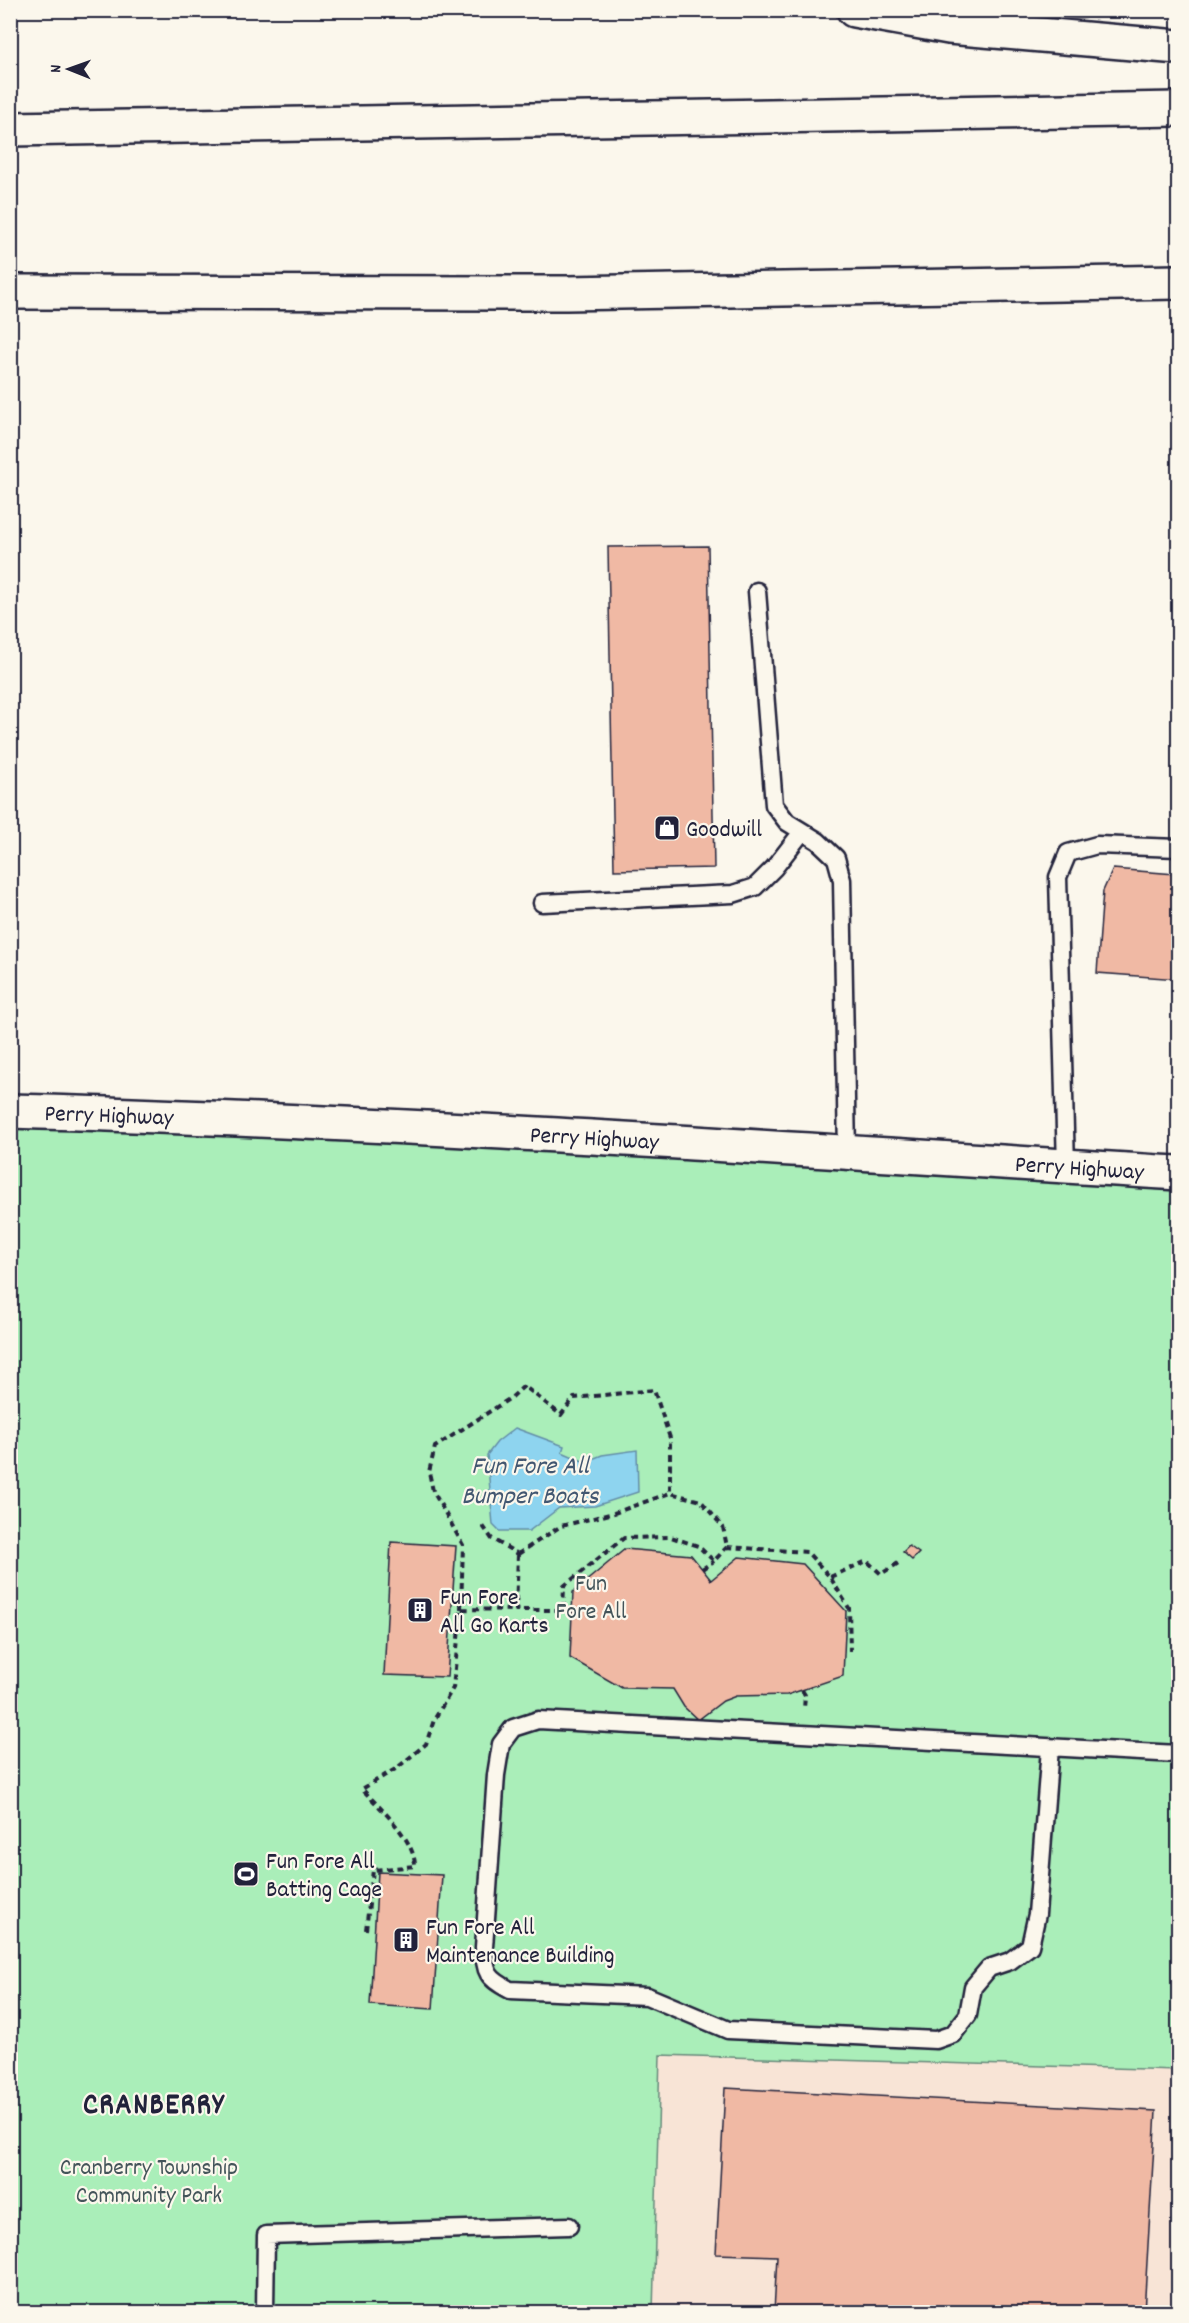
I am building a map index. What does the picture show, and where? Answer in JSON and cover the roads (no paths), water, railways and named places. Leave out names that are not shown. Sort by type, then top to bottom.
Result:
[{"type":"main road","points":[[854,10],[949,27],[1179,47]]},
{"type":"main road","points":[[10,129],[1179,109]]},
{"type":"main road","points":[[10,292],[567,293],[1179,282]]},
{"type":"main road","name":"Perry Highway","points":[[10,1111],[162,1115],[1179,1173]]},
{"type":"lane","points":[[758,591],[774,805],[787,822],[818,841],[836,858],[842,880],[847,1153]]},
{"type":"lane","points":[[542,903],[733,894],[755,887],[774,868],[802,832]]},
{"type":"lane","points":[[1066,1166],[1058,877],[1068,853],[1097,845],[1179,848]]},
{"type":"lane","points":[[1050,1748],[1037,1914],[1030,1946],[1010,1961],[989,1968],[973,1987],[968,2015],[954,2034],[936,2040],[728,2030],[647,1996],[510,1990],[492,1981],[484,1968],[496,1775],[501,1744],[513,1728],[538,1720],[1179,1754]]},
{"type":"lane","points":[[265,2313],[266,2235],[569,2226]]},
{"type":"water","name":"Fun Fore All Bumper Boats","points":[[515,1428],[564,1446],[562,1452],[585,1462],[602,1455],[637,1450],[638,1492],[595,1506],[559,1508],[529,1531],[499,1531],[493,1525],[487,1455],[497,1442]]},
{"type":"place","name":"Goodwill","points":[[667,828]]},
{"type":"place","name":"Fun Fore All Go Karts","points":[[420,1610]]},
{"type":"place","name":"Fun Fore All Batting Cage","points":[[246,1874]]},
{"type":"place","name":"Fun Fore All Maintenance Building","points":[[406,1940]]},
{"type":"district","name":"CRANBERRY","points":[[154,2103]]},
{"type":"park label","name":"Fun Fore All","points":[[591,1596]]},
{"type":"park label","name":"Cranberry Township Community Park","points":[[149,2180]]}]
